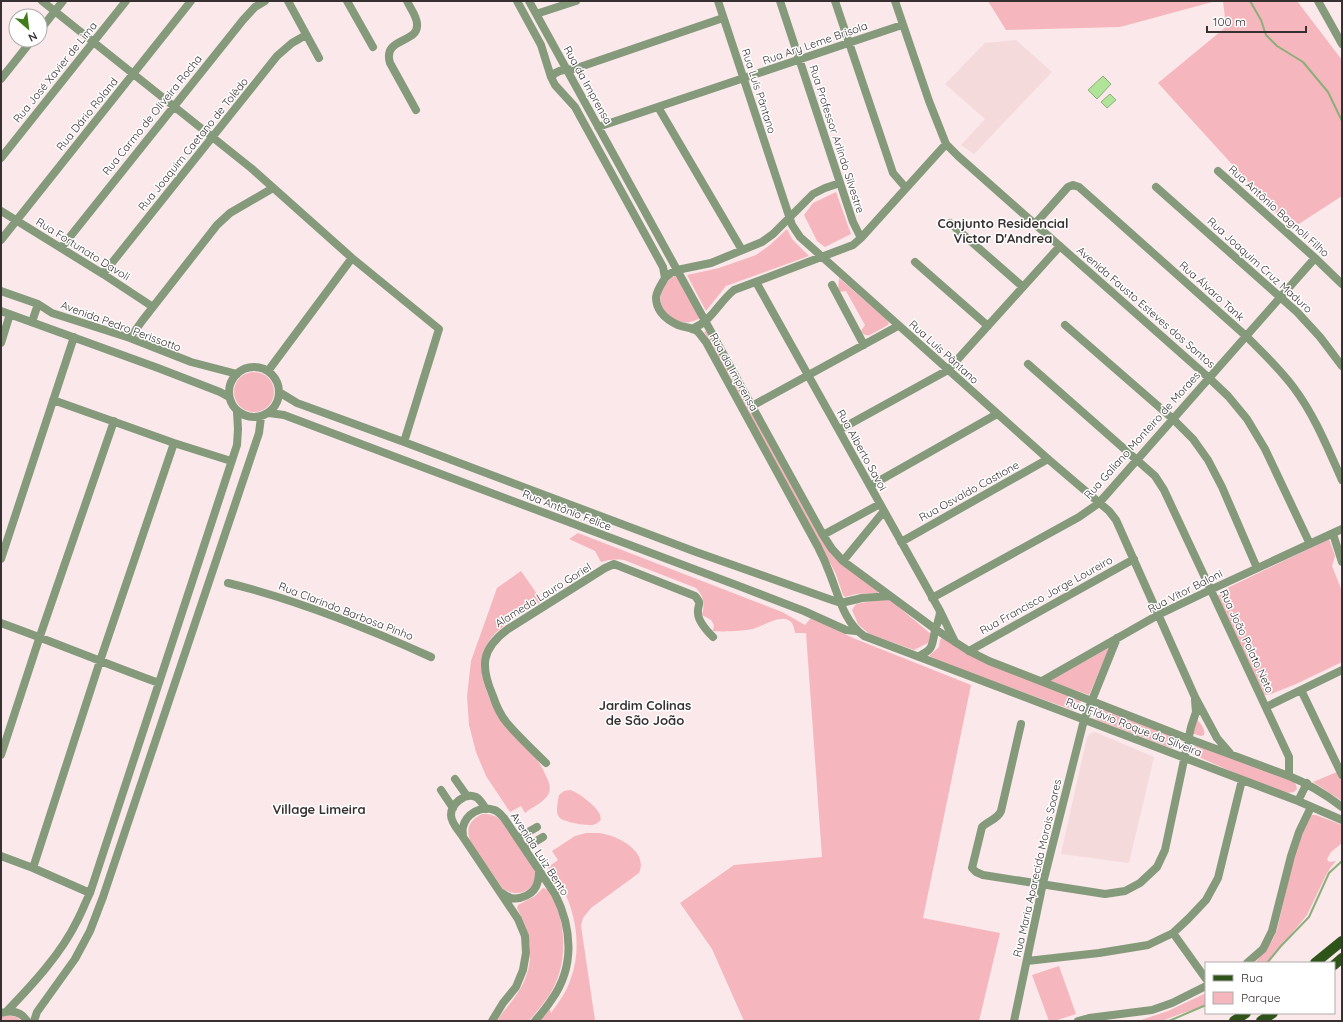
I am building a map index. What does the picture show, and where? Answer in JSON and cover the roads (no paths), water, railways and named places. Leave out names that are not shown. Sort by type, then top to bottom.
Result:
[{"type":"main road","points":[[1316,962],[1342,941]]},
{"type":"main road","points":[[1234,1021],[1244,1014]]},
{"type":"main road","points":[[1261,1021],[1272,1014]]},
{"type":"street","points":[[42,1],[235,156],[352,258],[438,329],[404,442]]},
{"type":"street","points":[[48,20],[63,1]]},
{"type":"street","name":"Rua José Xavier de Lima","points":[[1,158],[126,1]]},
{"type":"street","name":"Rua Dário Roland","points":[[1,240],[191,1]]},
{"type":"street","name":"Rua Carmo de Oliveira Rocha","points":[[61,248],[243,20],[255,7],[265,1]]},
{"type":"street","points":[[288,1],[319,58]]},
{"type":"street","points":[[347,1],[373,48]]},
{"type":"street","points":[[406,1],[418,25],[416,32],[412,36],[395,45],[388,56],[390,63],[416,110]]},
{"type":"street","name":"Rua da Imprensa","points":[[517,1],[542,45],[555,86],[575,107],[664,267],[665,278],[656,297],[658,307],[662,315],[679,326],[692,328],[699,332],[706,342],[818,547],[828,567],[841,603],[851,624],[856,630]]},
{"type":"street","name":"Rua da Imprensa","points":[[529,1],[705,322],[832,549],[843,561],[935,629]]},
{"type":"street","points":[[536,14],[576,1]]},
{"type":"street","name":"Rua Luís Pântano","points":[[718,1],[792,225],[800,237],[997,414],[1109,511],[1116,520],[1195,697],[1217,738],[1231,754]]},
{"type":"street","name":"Rua Professor Arlíndo Silvestre","points":[[780,1],[853,222],[861,238]]},
{"type":"street","points":[[835,1],[893,173],[906,188]]},
{"type":"street","name":"Avenida Fausto Esteves dos Santos","points":[[895,1],[929,101],[946,144],[1228,396],[1247,419],[1265,449],[1310,544]]},
{"type":"street","points":[[1318,1],[1342,44]]},
{"type":"street","points":[[551,77],[555,72],[560,70],[574,69],[723,18]]},
{"type":"street","name":"Rua Ary Leme Brisola","points":[[598,127],[902,25]]},
{"type":"street","name":"Rua Joaquim Caetano de Tolêdo","points":[[103,274],[277,56],[292,43],[306,35]]},
{"type":"street","points":[[1,79],[26,48]]},
{"type":"street","points":[[658,107],[742,250]]},
{"type":"street","points":[[692,328],[705,322],[725,298],[734,290],[853,245],[946,144]]},
{"type":"street","name":"Rua Antônio Bagnoli Filho","points":[[1218,171],[1342,284]]},
{"type":"street","points":[[665,278],[677,270],[711,263],[762,242],[773,234],[813,194],[840,183]]},
{"type":"street","name":"Rua Álvaro Tank","points":[[1035,224],[1068,187],[1074,185],[1079,187],[1246,336],[1272,362],[1294,388],[1316,424],[1342,480]]},
{"type":"street","name":"Rua Joaquim Cruz Maduro","points":[[1156,187],[1296,312],[1320,337],[1342,366]]},
{"type":"street","points":[[130,338],[217,225],[230,213],[273,188]]},
{"type":"street","name":"Rua Fortunato Davoli","points":[[1,211],[103,274],[153,307]]},
{"type":"street","points":[[950,222],[1023,287]]},
{"type":"street","points":[[839,430],[948,370],[1060,246]]},
{"type":"street","points":[[268,371],[352,258]]},
{"type":"street","name":"Rua Galiano Monteiro de Moraes","points":[[932,598],[1079,517],[1099,502],[1315,258]]},
{"type":"street","points":[[915,262],[988,326]]},
{"type":"street","name":"Rua Alberto Savoi","points":[[756,282],[940,611],[956,643]]},
{"type":"street","points":[[832,285],[864,345]]},
{"type":"street","name":"Avenida Pedro Perissotto","points":[[1,291],[38,304],[52,313],[130,338],[191,362],[237,374]]},
{"type":"street","points":[[32,322],[38,304]]},
{"type":"street","points":[[1,311],[158,368],[229,397]]},
{"type":"street","points":[[1,343],[10,314]]},
{"type":"street","points":[[1065,325],[1173,419],[1193,439],[1208,460],[1222,487],[1257,568]]},
{"type":"street","points":[[752,406],[898,326]]},
{"type":"street","points":[[1,559],[74,337]]},
{"type":"street","name":"Rua João Polato Neto","points":[[1028,364],[1155,476],[1164,490],[1289,757],[1289,776]]},
{"type":"street","points":[[34,1021],[37,1012],[79,952],[90,931],[103,897],[258,434],[265,415],[276,403],[279,392],[278,384],[274,376],[268,371],[260,368],[252,367],[244,369],[232,380],[229,388],[229,397],[232,405],[237,412],[244,416],[253,418],[265,415]]},
{"type":"street","name":"Rua Antônio Felice","points":[[279,392],[297,403],[696,552],[841,603]]},
{"type":"street","points":[[53,400],[231,462]]},
{"type":"street","points":[[4,1012],[32,986],[58,952],[77,922],[90,893],[237,445],[237,412]]},
{"type":"street","points":[[870,486],[997,414]]},
{"type":"street","name":"Rua Antônio Felice","points":[[265,415],[284,415],[739,586],[804,611],[846,630],[856,630]]},
{"type":"street","points":[[1,755],[114,421]]},
{"type":"street","points":[[34,868],[100,661],[174,443]]},
{"type":"street","name":"Rua Osvaldo Castione","points":[[901,542],[1048,459]]},
{"type":"street","points":[[823,535],[882,508]]},
{"type":"street","points":[[843,561],[882,508]]},
{"type":"street","name":"Rua Vítor Baloni","points":[[1042,682],[1158,616],[1210,590],[1342,529]]},
{"type":"street","points":[[1333,534],[1342,562]]},
{"type":"street","name":"Rua Francisco Jorge Loureiro","points":[[969,651],[1134,559]]},
{"type":"street","name":"Alameda Lauro Goriel","points":[[546,763],[506,722],[489,688],[484,664],[490,645],[496,638],[605,568],[614,564],[695,596],[699,600],[700,604],[698,614],[705,629],[713,637]]},
{"type":"street","name":"Rua Clarindo Barbosa Pinho","points":[[228,582],[307,606],[397,641],[431,657]]},
{"type":"street","points":[[841,603],[862,598],[890,596]]},
{"type":"street","points":[[856,630],[864,636],[919,656],[926,653],[934,641],[935,629],[940,611]]},
{"type":"street","points":[[1,623],[40,636],[100,661],[159,683]]},
{"type":"street","name":"Rua Flávio Roque da Silveira","points":[[935,629],[969,651],[989,661],[1307,783],[1342,807]]},
{"type":"street","name":"Rua Maria Aparecida Morais Soares","points":[[1014,1021],[1043,883],[1084,720],[1117,638]]},
{"type":"street","name":"Rua Flávio Roque da Silveira","points":[[919,656],[1298,801],[1342,820]]},
{"type":"street","points":[[1266,707],[1342,671]]},
{"type":"street","points":[[1301,690],[1342,775]]},
{"type":"street","name":"Rua Luís Pântano","points":[[1022,724],[1001,811],[998,816],[982,827],[972,868],[976,872],[984,875],[1043,883],[1105,894],[1125,891],[1140,883],[1157,867],[1165,850],[1184,758],[1196,712],[1195,697]]},
{"type":"street","points":[[1176,734],[1191,727]]},
{"type":"street","points":[[455,779],[467,796],[459,801],[453,808],[451,815],[453,822],[502,893],[518,919],[525,936],[526,953],[523,970],[516,987],[503,1002],[492,1021]]},
{"type":"street","points":[[1027,961],[1099,953],[1148,944],[1174,933],[1206,900],[1218,878],[1242,780]]},
{"type":"street","points":[[1298,801],[1307,783]]},
{"type":"street","points":[[441,790],[453,808]]},
{"type":"street","name":"Avenida Luiz Bento","points":[[467,796],[474,796],[480,800],[486,809],[493,809],[504,818],[556,894],[562,907],[567,926],[569,943],[567,964],[561,982],[553,998],[535,1021]]},
{"type":"street","points":[[1248,962],[1263,948],[1272,931],[1291,856],[1299,832],[1311,807]]},
{"type":"street","points":[[463,837],[463,828],[471,814],[478,810],[486,809]]},
{"type":"street","points":[[518,838],[537,827]]},
{"type":"street","points":[[525,848],[543,837]]},
{"type":"street","points":[[1,856],[34,868],[90,893]]},
{"type":"street","points":[[502,893],[511,898],[519,898],[532,892],[537,886],[539,878],[538,868]]},
{"type":"street","points":[[1174,933],[1205,978]]},
{"type":"street","points":[[1078,1021],[1088,1018],[1152,1010],[1172,1003],[1205,986]]},
{"type":"street","points":[[4,1012],[14,1011],[20,1014],[27,1021]]},
{"type":"waterway","points":[[1250,1],[1261,20],[1266,35],[1277,46],[1303,62],[1328,92],[1342,121]]},
{"type":"waterway","points":[[1268,962],[1309,917],[1329,873],[1342,861]]},
{"type":"waterway","points":[[1169,1021],[1205,1005]]},
{"type":"district","name":"Conjunto Residencial Victor D'Andrea","points":[[1003,230]]},
{"type":"district","name":"Jardim Colinas de São João","points":[[645,712]]},
{"type":"district","name":"Village Limeira","points":[[319,809]]}]
